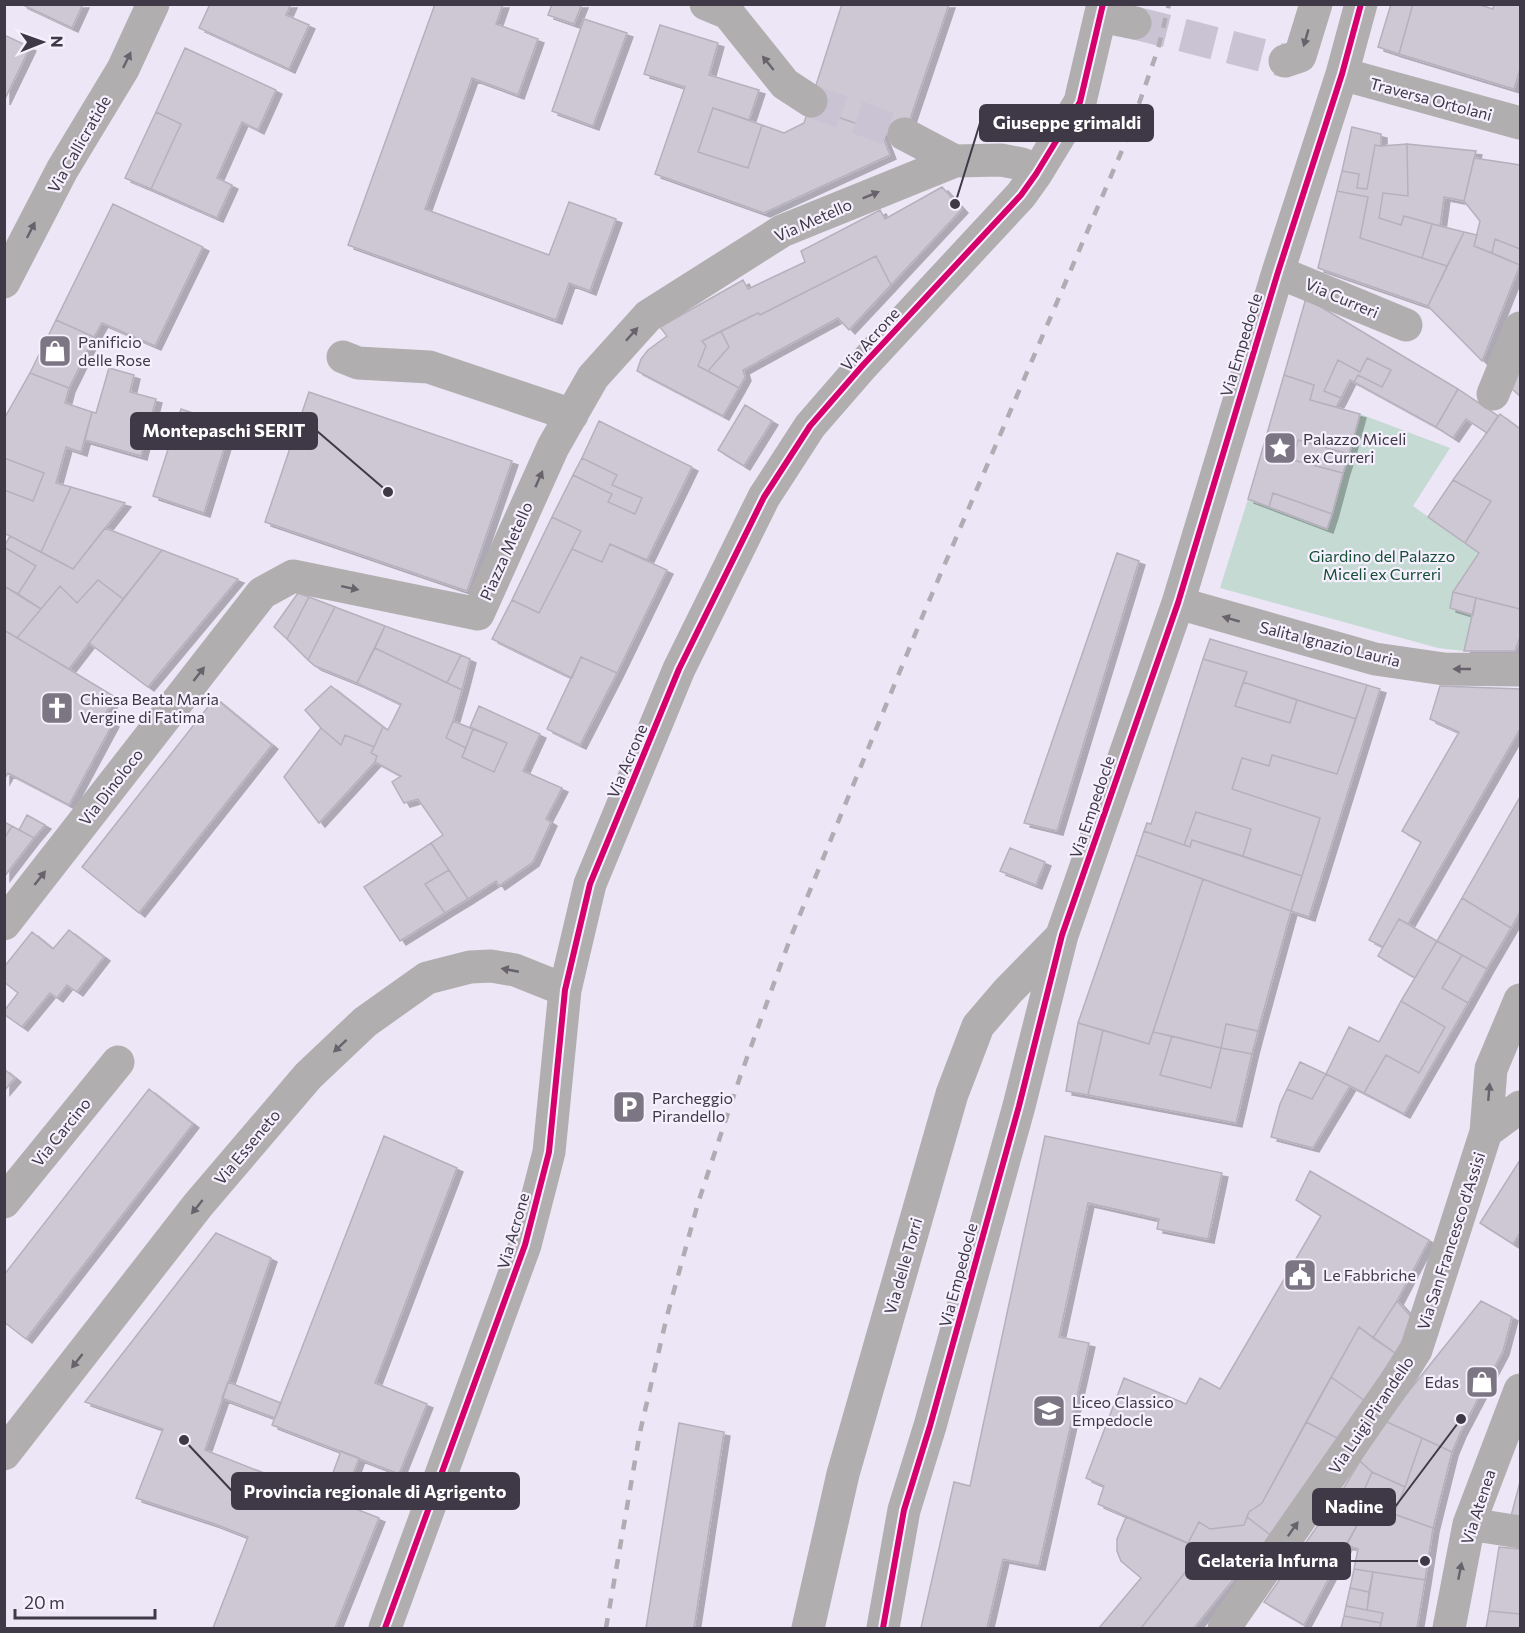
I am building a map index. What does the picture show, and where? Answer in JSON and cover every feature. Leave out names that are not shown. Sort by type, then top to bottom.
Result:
[{"type":"street","name":"Via Callicratide","points":[[4,282],[62,170],[123,69],[153,4]]},
{"type":"street","points":[[706,4],[728,13],[785,84],[811,101]]},
{"type":"street","points":[[1285,61],[1300,56],[1316,4]]},
{"type":"street","name":"Via Empedocle","points":[[884,1629],[904,1510],[930,1426],[1018,1106],[1062,935],[1178,603],[1278,272],[1342,74],[1361,4]]},
{"type":"street","points":[[1102,10],[1135,23]]},
{"type":"street","name":"Via Acrone","points":[[385,1629],[525,1245],[549,1152],[564,990],[590,884],[680,669],[764,497],[810,426],[863,365],[1020,195],[1036,174],[1080,102],[1102,10]]},
{"type":"street","name":"Traversa Ortolani","points":[[1342,74],[1521,123]]},
{"type":"street","points":[[904,134],[955,161]]},
{"type":"street","name":"Via Metello","points":[[593,377],[648,315],[782,231],[955,161],[1001,160],[1022,164],[1036,174]]},
{"type":"street","name":"Via Curreri","points":[[1278,272],[1406,325]]},
{"type":"street","points":[[1493,394],[1521,328]]},
{"type":"street","points":[[343,357],[358,363],[429,367],[572,415]]},
{"type":"street","name":"Piazza Metello","points":[[293,576],[478,614],[553,447],[593,377]]},
{"type":"street","name":"Via Dinoloco","points":[[4,924],[262,592],[293,576]]},
{"type":"street","name":"Salita Ignazio Lauria","points":[[1178,603],[1375,659],[1444,669],[1521,670]]},
{"type":"street","name":"Via delle Torri","points":[[808,1629],[843,1474],[952,1094],[978,1026],[1062,935]]},
{"type":"street","name":"Via Esseneto","points":[[4,1454],[198,1205],[308,1076],[365,1022],[427,978],[470,967],[491,966],[515,970],[564,990]]},
{"type":"street","name":"Via San Francesco d'Assisi","points":[[1416,1350],[1486,1132],[1491,1069],[1521,1000]]},
{"type":"street","name":"Via Carcino","points":[[4,1202],[118,1062]]},
{"type":"street","name":"Via San Francesco d'Assisi","points":[[1486,1132],[1521,1107]]},
{"type":"street","name":"Via Luigi Pirandello","points":[[1224,1629],[1416,1350]]},
{"type":"street","name":"Via Atenea","points":[[1449,1629],[1469,1524],[1521,1390]]},
{"type":"street","points":[[1469,1524],[1521,1532]]},
{"type":"green space","name":"Giardino del Palazzo Miceli ex Curreri","points":[[1360,414],[1450,448],[1413,506],[1479,553],[1453,592],[1450,608],[1473,615],[1464,651],[1438,648],[1220,588],[1248,499],[1327,529]]},
{"type":"building","points":[[21,4],[83,4],[72,28]]},
{"type":"building","points":[[210,4],[291,4],[286,15],[309,25],[289,69],[199,28]]},
{"type":"building","points":[[435,4],[503,4],[496,24],[538,39],[518,95],[472,78],[425,209],[549,255],[569,202],[616,219],[590,291],[569,283],[556,320],[348,245]]},
{"type":"building","points":[[552,4],[582,4],[574,24],[548,15]]},
{"type":"building","points":[[842,4],[949,4],[903,140],[809,107]]},
{"type":"building","points":[[1391,4],[1413,4],[1399,54],[1378,47]]},
{"type":"building","points":[[1413,4],[1477,4],[1493,9],[1494,4],[1520,4],[1520,69],[1514,89],[1399,54]]},
{"type":"building","points":[[584,19],[627,33],[593,126],[552,111]]},
{"type":"building","points":[[660,25],[718,43],[709,75],[759,90],[749,120],[713,108],[698,152],[748,168],[762,125],[784,133],[804,123],[809,107],[881,132],[890,155],[764,213],[655,174],[685,87],[644,74]]},
{"type":"building","points":[[4,35],[30,47],[4,101]]},
{"type":"building","points":[[185,48],[276,90],[258,130],[242,122],[217,178],[232,185],[217,218],[151,189],[181,124],[156,112]]},
{"type":"building","points":[[713,108],[762,125],[748,168],[698,152]]},
{"type":"building","points":[[156,112],[181,124],[151,189],[125,178]]},
{"type":"building","points":[[1352,127],[1381,134],[1381,146],[1375,145],[1367,189],[1357,188],[1359,174],[1342,171]]},
{"type":"building","points":[[1407,144],[1476,151],[1464,201],[1444,197],[1440,226],[1404,216],[1401,225],[1379,218],[1383,193],[1408,196]]},
{"type":"building","points":[[1407,144],[1408,196],[1383,193],[1379,218],[1401,225],[1404,216],[1432,224],[1422,258],[1360,238],[1368,197],[1337,191],[1342,171],[1359,174],[1357,188],[1367,189],[1375,145]]},
{"type":"building","points":[[1474,158],[1520,165],[1520,249],[1495,239],[1492,253],[1474,246],[1480,221],[1464,201]]},
{"type":"building","points":[[942,187],[962,209],[891,285],[876,256],[760,315],[758,313],[702,341],[706,346],[698,366],[739,388],[723,416],[637,371],[641,359],[648,350],[667,336],[660,327],[743,280],[748,289],[805,262],[801,251],[880,210],[885,219]]},
{"type":"building","points":[[1337,191],[1368,197],[1360,238],[1447,266],[1428,306],[1318,268]]},
{"type":"building","points":[[113,204],[203,247],[155,346],[102,323],[94,337],[56,320]]},
{"type":"building","points":[[1432,224],[1464,232],[1447,266],[1422,258]]},
{"type":"building","points":[[1464,232],[1477,235],[1474,246],[1520,265],[1482,361],[1428,306]]},
{"type":"building","points":[[1495,239],[1520,249],[1520,265],[1492,253]]},
{"type":"building","points":[[876,256],[891,285],[849,330],[838,318],[743,370],[745,377],[739,388],[708,371],[729,347],[721,331],[758,313],[760,315]]},
{"type":"building","points":[[1306,298],[1458,389],[1436,427],[1354,382],[1358,375],[1382,387],[1391,370],[1367,358],[1360,372],[1338,360],[1324,391],[1341,398],[1336,407],[1310,400],[1314,385],[1284,375]]},
{"type":"building","points":[[56,320],[94,337],[69,388],[30,373]]},
{"type":"building","points":[[721,331],[729,347],[708,371],[698,366],[706,346],[702,341]]},
{"type":"building","points":[[1367,358],[1391,370],[1382,387],[1358,375],[1354,382],[1350,380],[1341,398],[1324,391],[1338,360],[1360,372]]},
{"type":"building","points":[[109,368],[134,375],[130,392],[156,399],[141,456],[85,440],[92,412],[96,413]]},
{"type":"building","points":[[1520,368],[1520,396],[1512,389]]},
{"type":"building","points":[[30,373],[69,388],[65,403],[92,412],[81,452],[66,447],[56,483],[71,487],[41,552],[4,533],[4,490],[33,501],[44,473],[4,458],[4,419]]},
{"type":"building","points":[[1284,375],[1314,385],[1310,400],[1360,414],[1349,454],[1298,440],[1293,460],[1343,473],[1332,514],[1273,493],[1269,507],[1248,499]]},
{"type":"building","points":[[1458,389],[1498,416],[1487,433],[1466,419],[1453,438],[1436,427]]},
{"type":"building","points":[[309,392],[512,461],[467,591],[265,522]]},
{"type":"building","points":[[745,405],[772,421],[744,466],[718,450]]},
{"type":"building","points":[[181,409],[231,426],[204,513],[153,496]]},
{"type":"building","points":[[1500,414],[1520,429],[1520,609],[1453,592],[1479,553],[1465,543],[1491,501],[1453,480]]},
{"type":"building","points":[[599,421],[692,467],[647,560],[610,544],[602,562],[572,549],[581,531],[552,517],[573,475],[612,494],[608,502],[635,514],[642,498],[612,485],[617,475],[582,458]]},
{"type":"building","points":[[1298,440],[1349,454],[1343,473],[1293,460]]},
{"type":"building","points":[[4,458],[44,473],[33,501],[4,490]]},
{"type":"building","points":[[582,458],[617,475],[612,485],[642,498],[635,514],[608,502],[612,494],[573,475]]},
{"type":"building","points":[[1453,480],[1491,501],[1465,543],[1428,517]]},
{"type":"building","points":[[71,487],[125,503],[73,569],[41,552]]},
{"type":"building","points":[[1273,493],[1332,514],[1327,529],[1269,507]]},
{"type":"building","points":[[552,517],[581,531],[539,613],[512,600]]},
{"type":"building","points":[[105,528],[162,550],[123,599],[98,580],[77,603],[60,586],[41,609],[18,594],[36,566],[4,547],[10,536],[73,569]]},
{"type":"building","points":[[610,544],[667,570],[617,673],[581,657],[572,678],[492,639],[512,600],[539,613],[572,549],[602,562]]},
{"type":"building","points":[[4,547],[36,566],[18,594],[4,586]]},
{"type":"building","points":[[162,550],[238,579],[148,687],[89,643]]},
{"type":"building","points":[[1117,553],[1139,561],[1057,831],[1024,823]]},
{"type":"building","points":[[98,580],[123,599],[69,669],[17,638],[60,586],[77,603]]},
{"type":"building","points":[[4,586],[41,609],[17,638],[4,630]]},
{"type":"building","points":[[1453,592],[1476,598],[1473,615],[1450,608]]},
{"type":"building","points":[[298,593],[309,597],[287,639],[274,627]]},
{"type":"building","points":[[309,597],[335,607],[308,660],[287,639]]},
{"type":"building","points":[[1476,598],[1520,609],[1520,637],[1515,651],[1464,651]]},
{"type":"building","points":[[335,607],[385,626],[357,683],[315,666],[308,660]]},
{"type":"building","points":[[385,626],[461,655],[447,683],[375,648]]},
{"type":"building","name":"Chiesa Beata Maria Vergine di Fatima","points":[[4,630],[115,697],[103,718],[113,723],[69,805],[8,773],[4,780]]},
{"type":"building","points":[[1210,639],[1367,685],[1356,719],[1243,682],[1247,672],[1203,659]]},
{"type":"building","points":[[375,648],[462,690],[446,738],[466,748],[462,757],[494,772],[507,743],[470,727],[479,706],[540,734],[523,771],[562,788],[546,819],[551,822],[533,862],[499,886],[496,881],[468,899],[431,843],[443,835],[418,799],[404,803],[392,782],[401,776],[375,762],[377,756],[371,753],[383,727],[388,730],[401,704],[357,683]]},
{"type":"building","points":[[461,655],[470,659],[462,690],[447,683]]},
{"type":"building","points":[[581,657],[617,673],[580,745],[547,729]]},
{"type":"building","points":[[1203,659],[1247,672],[1235,706],[1290,723],[1297,700],[1356,719],[1337,774],[1272,755],[1269,766],[1242,758],[1232,789],[1320,818],[1302,876],[1243,856],[1251,829],[1196,812],[1184,845],[1144,831],[1147,823],[1151,824]]},
{"type":"building","points":[[1243,682],[1297,700],[1290,723],[1235,706]]},
{"type":"building","points":[[1367,685],[1380,689],[1309,917],[1291,911],[1320,818],[1232,789],[1242,758],[1269,766],[1272,755],[1337,774]]},
{"type":"building","points":[[331,686],[383,727],[374,747],[345,735],[341,745],[305,710]]},
{"type":"building","points":[[1440,686],[1520,689],[1520,729],[1408,924],[1399,919],[1383,947],[1369,940],[1421,842],[1402,831],[1459,732],[1430,719]]},
{"type":"building","points":[[215,698],[272,745],[139,913],[82,867]]},
{"type":"building","points":[[453,721],[473,729],[466,748],[446,738]]},
{"type":"building","points":[[321,728],[341,745],[345,735],[374,747],[371,753],[377,756],[375,762],[319,823],[284,777]]},
{"type":"building","points":[[473,729],[507,743],[494,772],[462,757]]},
{"type":"building","points":[[1520,797],[1520,912],[1511,928],[1462,898]]},
{"type":"building","points":[[1196,812],[1251,829],[1243,856],[1192,840],[1190,847],[1184,845]]},
{"type":"building","points":[[27,815],[45,825],[34,838],[19,830]]},
{"type":"building","points":[[4,822],[12,826],[4,839]]},
{"type":"building","points":[[12,826],[34,838],[4,877],[4,839]]},
{"type":"building","points":[[1144,831],[1190,847],[1192,840],[1302,876],[1291,911],[1136,855]]},
{"type":"building","points":[[431,843],[449,870],[425,884],[445,913],[400,941],[364,887]]},
{"type":"building","points":[[1010,848],[1045,862],[1036,885],[1000,871]]},
{"type":"building","points":[[1136,855],[1203,879],[1149,1044],[1078,1023]]},
{"type":"building","points":[[449,870],[468,899],[445,913],[425,884]]},
{"type":"building","points":[[1203,879],[1291,911],[1258,1031],[1226,1024],[1221,1048],[1153,1032]]},
{"type":"building","points":[[1462,898],[1511,928],[1487,969],[1437,941]]},
{"type":"building","points":[[1399,919],[1437,941],[1415,978],[1378,956]]},
{"type":"building","points":[[69,930],[104,957],[77,992],[67,985],[57,998],[50,993],[22,1027],[4,1014],[18,993],[4,982],[4,967],[32,932],[53,949]]},
{"type":"building","points":[[1437,941],[1462,955],[1442,988],[1468,1003],[1404,1114],[1364,1093],[1386,1055],[1419,1073],[1445,1027],[1401,1001]]},
{"type":"building","points":[[1462,955],[1487,969],[1468,1003],[1442,988]]},
{"type":"building","points":[[1401,1001],[1445,1027],[1419,1073],[1386,1055],[1364,1093],[1326,1074],[1349,1027],[1379,1042]]},
{"type":"building","points":[[1078,1023],[1103,1030],[1088,1095],[1066,1091]]},
{"type":"building","points":[[1226,1024],[1258,1031],[1252,1054],[1221,1048]]},
{"type":"building","points":[[1103,1030],[1149,1044],[1153,1032],[1172,1036],[1160,1075],[1211,1088],[1221,1048],[1252,1054],[1236,1123],[1088,1095]]},
{"type":"building","points":[[1172,1036],[1221,1048],[1211,1088],[1160,1075]]},
{"type":"building","points":[[1300,1062],[1326,1074],[1312,1099],[1287,1089]]},
{"type":"building","points":[[4,1069],[15,1078],[4,1091]]},
{"type":"building","points":[[1326,1074],[1350,1086],[1313,1148],[1271,1137],[1280,1104],[1287,1089],[1312,1099]]},
{"type":"building","points":[[149,1089],[193,1124],[26,1339],[4,1322],[4,1275]]},
{"type":"building","points":[[384,1136],[457,1168],[375,1383],[427,1404],[399,1474],[272,1425]]},
{"type":"building","name":"Liceo Classico Empedocle","points":[[1045,1136],[1222,1173],[1208,1239],[1157,1229],[1159,1219],[1088,1203],[1059,1337],[1089,1343],[1039,1566],[1003,1559],[987,1628],[921,1628],[954,1482],[970,1486]]},
{"type":"building","points":[[1520,1160],[1520,1233],[1513,1244],[1480,1223]]},
{"type":"building","points":[[1310,1171],[1429,1240],[1397,1301],[1373,1338],[1359,1327],[1262,1503],[1249,1512],[1244,1525],[1210,1529],[1199,1522],[1188,1543],[1098,1504],[1104,1486],[1086,1478],[1124,1378],[1186,1404],[1200,1378],[1220,1389],[1321,1216],[1296,1200]]},
{"type":"building","points":[[216,1233],[271,1258],[205,1450],[379,1518],[335,1628],[213,1628],[248,1537],[136,1498],[163,1429],[85,1402]]},
{"type":"building","points":[[1397,1301],[1415,1321],[1395,1353],[1373,1338]]},
{"type":"building","points":[[1481,1301],[1512,1317],[1503,1351],[1452,1452],[1385,1421]]},
{"type":"building","points":[[1359,1327],[1395,1353],[1365,1401],[1331,1377]]},
{"type":"building","points":[[1331,1377],[1365,1401],[1341,1440],[1306,1422]]},
{"type":"building","points":[[228,1382],[281,1403],[275,1418],[222,1398]]},
{"type":"building","points":[[1385,1421],[1422,1438],[1405,1487],[1372,1472],[1360,1461]]},
{"type":"building","points":[[1306,1422],[1341,1440],[1277,1540],[1247,1517],[1249,1512],[1262,1503]]},
{"type":"building","points":[[679,1423],[724,1432],[694,1628],[646,1628]]},
{"type":"building","points":[[1422,1438],[1452,1452],[1433,1528],[1394,1514]]},
{"type":"building","points":[[341,1451],[359,1458],[342,1504],[324,1497]]},
{"type":"building","points":[[1360,1461],[1372,1472],[1359,1502],[1340,1494]]},
{"type":"building","points":[[1372,1472],[1405,1487],[1394,1514],[1359,1502]]},
{"type":"building","points":[[1520,1482],[1520,1517],[1511,1516]]},
{"type":"building","points":[[1340,1494],[1368,1505],[1304,1625],[1264,1602]]},
{"type":"building","points":[[1368,1505],[1433,1528],[1425,1580],[1354,1569],[1358,1549],[1346,1545]]},
{"type":"building","points":[[1126,1517],[1203,1550],[1141,1628],[1099,1628],[1141,1578],[1121,1561],[1117,1551],[1117,1539]]},
{"type":"building","points":[[1247,1517],[1277,1540],[1269,1553],[1250,1559],[1194,1628],[1141,1628],[1203,1550],[1188,1543],[1199,1522],[1210,1529],[1244,1525]]},
{"type":"building","points":[[1499,1547],[1520,1549],[1520,1614],[1489,1611]]},
{"type":"building","points":[[1354,1569],[1373,1572],[1369,1592],[1350,1588]]},
{"type":"building","points":[[1373,1572],[1425,1580],[1417,1628],[1380,1628],[1383,1613],[1367,1610]]},
{"type":"building","points":[[1350,1588],[1369,1592],[1367,1610],[1346,1606]]},
{"type":"building","points":[[1346,1606],[1383,1613],[1381,1623],[1344,1616]]},
{"type":"building","points":[[1489,1611],[1520,1614],[1520,1628],[1486,1628]]},
{"type":"building","points":[[1344,1616],[1381,1623],[1380,1628],[1341,1628]]},
{"type":"tunnel","points":[[1135,23],[1285,61]]},
{"type":"tunnel","points":[[811,101],[904,134]]},
{"type":"railway","points":[[606,1628],[640,1432],[667,1316],[698,1203],[740,1077],[790,939],[923,615],[1126,141],[1158,49],[1169,4]]},
{"type":"cycle path","points":[[385,1628],[525,1245],[549,1152],[565,990],[590,884],[679,669],[764,497],[810,426],[863,365],[1021,195],[1036,174],[1080,102],[1103,4]]},
{"type":"cycle path","points":[[883,1628],[904,1510],[930,1426],[1019,1106],[1062,935],[1178,603],[1278,272],[1342,74],[1361,4]]},
{"type":"place","name":"Giuseppe grimaldi","points":[[955,204]]},
{"type":"place","name":"Panificio delle Rose","points":[[55,351]]},
{"type":"place","name":"Palazzo Miceli ex Curreri","points":[[1280,448]]},
{"type":"place","name":"Montepaschi SERIT","points":[[388,492]]},
{"type":"place","name":"Chiesa Beata Maria Vergine di Fatima","points":[[57,708]]},
{"type":"place","name":"Parcheggio Pirandello","points":[[629,1107]]},
{"type":"place","name":"Le Fabbriche","points":[[1300,1275]]},
{"type":"place","name":"Edas","points":[[1482,1382]]},
{"type":"place","name":"Liceo Classico Empedocle","points":[[1049,1411]]},
{"type":"place","name":"Nadine","points":[[1461,1419]]},
{"type":"place","name":"Provincia regionale di Agrigento","points":[[184,1440]]},
{"type":"place","name":"Gelateria Infurna","points":[[1425,1561]]}]
